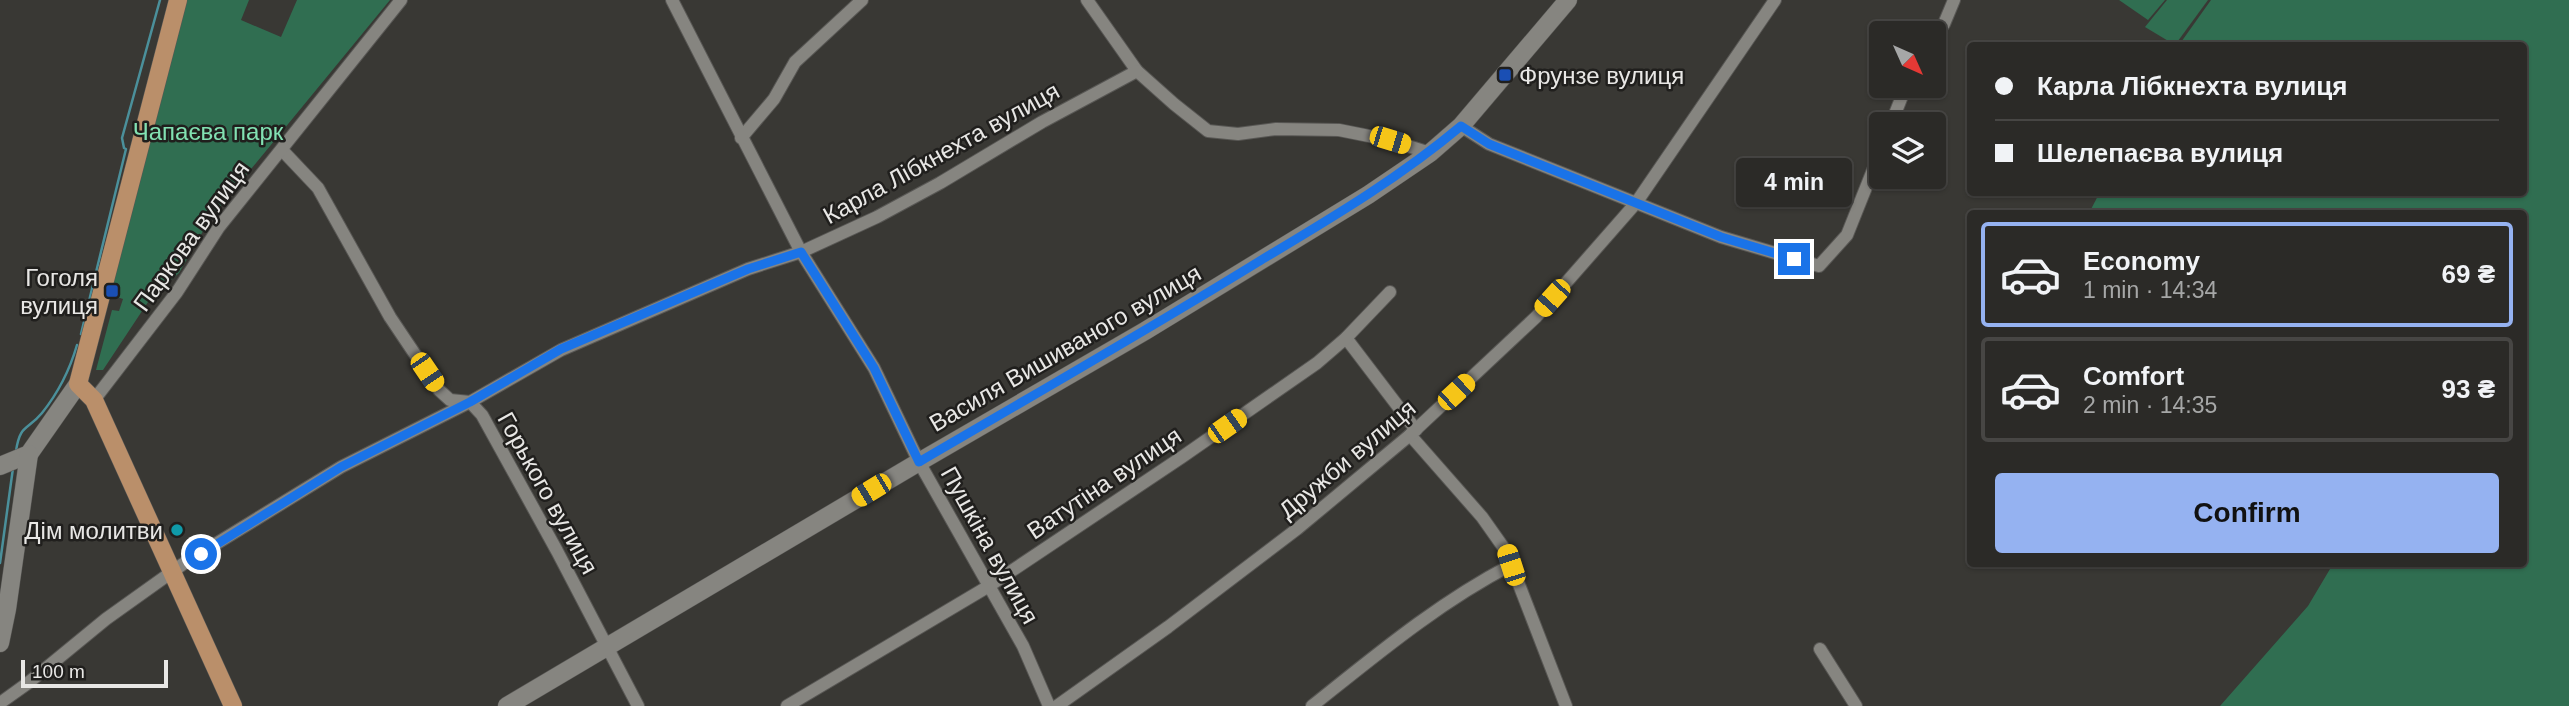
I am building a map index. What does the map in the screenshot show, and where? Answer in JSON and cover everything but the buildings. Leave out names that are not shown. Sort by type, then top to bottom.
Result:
[{"type":"main road","points":[[178,0],[78,384],[94,400],[233,706]]},
{"type":"street","name":"Паркова вулиця","points":[[94,400],[177,292],[219,227],[401,0]]},
{"type":"street","name":"Пушкіна вулиця","points":[[672,0],[801,252],[874,368],[919,462],[1023,646],[1049,706]]},
{"type":"street","points":[[741,138],[774,99],[795,62],[862,0]]},
{"type":"street","points":[[1087,0],[1137,71],[1208,131],[1238,134],[1276,129],[1339,130],[1390,140],[1430,153]]},
{"type":"street","name":"Василя Вишиваного вулиця","points":[[507,706],[1169,317],[1368,195],[1430,153],[1461,126],[1569,0]]},
{"type":"street","name":"Дружби вулиця","points":[[1057,706],[1287,538],[1413,433],[1536,317],[1636,203],[1775,0]]},
{"type":"street","points":[[1945,21],[1954,0]]},
{"type":"street","name":"Карла Лібкнехта вулиця","points":[[0,703],[106,619],[172,572],[341,467],[470,402],[561,349],[748,269],[801,252],[877,217],[1137,71]]},
{"type":"street","points":[[1461,126],[1489,144],[1721,237],[1819,267],[1847,235],[1869,180]]},
{"type":"street","name":"Горького вулиця","points":[[282,150],[317,188],[390,317],[439,390],[450,400],[470,402],[482,415],[638,706]]},
{"type":"street","name":"Ватутіна вулиця","points":[[787,706],[989,586],[1205,441],[1317,363],[1346,338],[1390,292]]},
{"type":"street","points":[[1346,338],[1413,433],[1482,517],[1506,551],[1566,706]]},
{"type":"street","points":[[0,643],[29,454],[78,384]]},
{"type":"street","points":[[0,466],[29,454]]},
{"type":"street","points":[[1312,706],[1415,624],[1479,582],[1511,565]]},
{"type":"street","points":[[1820,649],[1856,706]]},
{"type":"green space","name":"Чапаєва парк","points":[[181,0],[249,0],[241,20],[281,37],[297,0],[390,0],[210,219],[179,273],[150,299],[103,370],[96,370],[112,310],[119,311],[123,299],[117,297],[119,289],[108,287]]},
{"type":"green space","points":[[2119,0],[2165,0],[2148,20]]},
{"type":"green space","points":[[2167,0],[2208,0],[2177,42],[2170,42],[2145,27]]},
{"type":"green space","points":[[2211,0],[2569,0],[2569,706],[2220,706],[2308,606],[2331,567],[2527,567],[2527,210],[2091,210],[2098,196],[2527,196],[2527,42],[2181,42]]},
{"type":"waterway","points":[[81,334],[126,149],[122,138],[160,0]]},
{"type":"waterway","points":[[16,451],[22,432],[37,419],[58,389],[77,345]]},
{"type":"waterway","points":[[0,563],[13,468]]},
{"type":"place","name":"Фрунзе вулиця","points":[[1505,75]]},
{"type":"place","name":"Гоголя вулиця","points":[[112,291]]},
{"type":"place","name":"Дім молитви","points":[[177,530]]},
{"type":"route","points":[[201,554],[341,467],[470,402],[561,349],[748,269],[801,252],[874,368],[919,462],[1145,331],[1368,195],[1430,153],[1461,126],[1489,144],[1721,237],[1794,259]]}]
